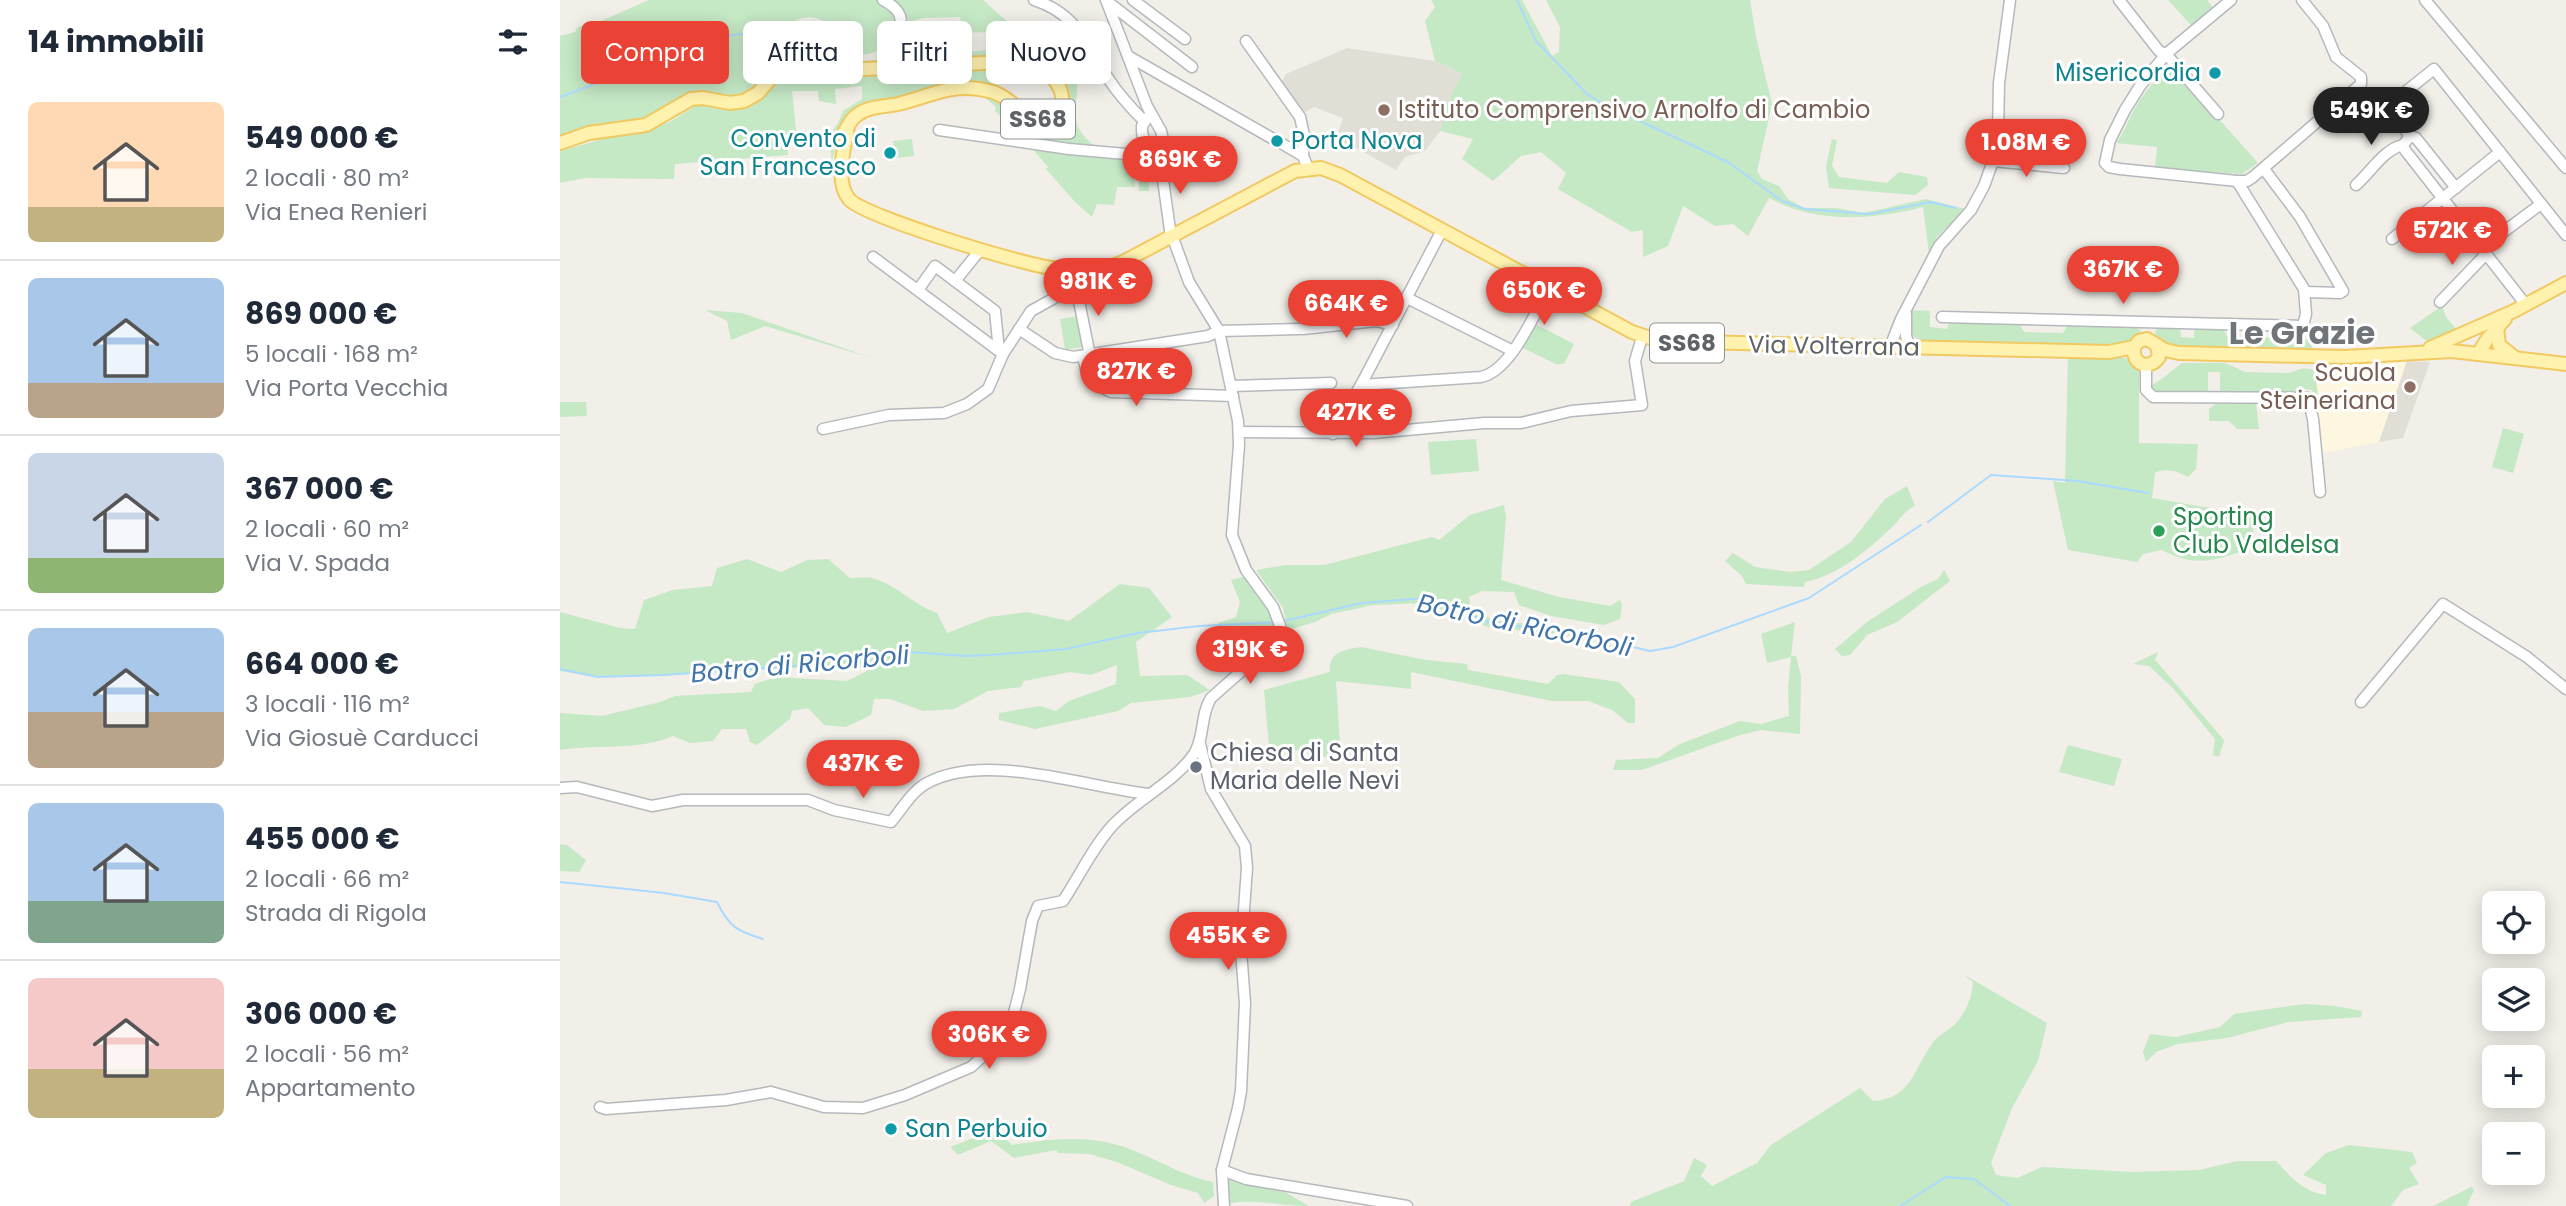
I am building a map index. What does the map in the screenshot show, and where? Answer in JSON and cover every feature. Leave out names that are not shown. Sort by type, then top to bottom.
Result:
[{"type":"main road","name":"SS68","points":[[972,63],[1029,62],[1044,70],[1057,85],[1061,93],[1061,105],[1052,117],[1040,119],[1027,114],[996,93],[969,88],[948,88],[901,103],[866,110],[853,117],[841,139],[836,189],[841,202],[859,215],[901,224],[1046,267],[1097,269],[1133,258],[1173,237],[1292,173],[1303,159]]},
{"type":"main road","name":"SS68","points":[[560,143],[585,134],[646,125],[691,99],[703,98],[733,103],[744,101],[753,97],[772,77],[783,70],[877,68]]},
{"type":"main road","name":"Via Volterrana","points":[[1303,159],[1642,337],[1678,343],[2109,352],[2154,363],[2154,347]]},
{"type":"main road","points":[[2421,352],[2478,329],[2566,283]]},
{"type":"main road","points":[[2478,354],[2497,328],[2520,308]]},
{"type":"main road","points":[[2497,328],[2500,348],[2521,360]]},
{"type":"main road","points":[[2478,329],[2474,343],[2478,354]]},
{"type":"main road","name":"Via Volterrana","points":[[2138,357],[2139,341],[2179,353],[2345,357],[2452,351],[2566,365]]},
{"type":"street","points":[[883,0],[898,11],[900,21]]},
{"type":"street","points":[[1034,0],[1053,7],[1071,21],[1110,82],[1161,131],[1163,140],[1160,154],[1168,223],[1192,288],[1219,331],[1232,391],[1239,432],[1232,535],[1246,570],[1275,611],[1282,631],[1279,639],[1211,698],[1206,708],[1200,744],[1211,789],[1245,846],[1247,868],[1241,951],[1245,1003],[1241,1091],[1222,1170],[1224,1206]]},
{"type":"street","points":[[1133,0],[1185,39]]},
{"type":"street","points":[[1890,347],[1939,246],[1978,199],[1993,161],[1998,133],[1999,83],[2010,0]]},
{"type":"street","points":[[2119,0],[2159,51],[2166,54],[2218,114]]},
{"type":"street","points":[[2231,0],[2166,54],[2125,110],[2109,142],[2106,165],[2131,171],[2237,181],[2249,180],[2264,169],[2361,82],[2360,75],[2336,57],[2323,26],[2302,0]]},
{"type":"street","points":[[2425,0],[2566,168]]},
{"type":"street","points":[[1107,1],[1148,119]]},
{"type":"street","points":[[1107,1],[1192,67]]},
{"type":"street","points":[[1133,20],[1142,8]]},
{"type":"street","points":[[1246,41],[1300,117],[1304,135],[1303,159]]},
{"type":"street","points":[[1128,56],[1277,141],[1303,159]]},
{"type":"street","points":[[2456,188],[2418,141],[2410,136],[2393,114],[2391,106],[2434,69],[2566,236]]},
{"type":"street","points":[[1148,119],[1141,130],[1145,141],[1160,154]]},
{"type":"street","points":[[939,130],[1043,145],[1136,155],[1160,154]]},
{"type":"street","points":[[2356,185],[2372,172],[2375,164],[2396,147],[2403,145],[2410,136]]},
{"type":"street","points":[[2403,145],[2484,251],[2520,308]]},
{"type":"street","points":[[2392,239],[2500,152]]},
{"type":"street","points":[[1993,161],[2064,168]]},
{"type":"street","points":[[2264,169],[2300,217],[2343,291],[2305,292]]},
{"type":"street","points":[[1942,317],[2303,326],[2306,314],[2305,292],[2237,181]]},
{"type":"street","points":[[2440,302],[2484,251],[2541,204]]},
{"type":"street","points":[[1333,434],[1442,230]]},
{"type":"street","points":[[955,281],[981,249]]},
{"type":"street","points":[[873,257],[1001,353]]},
{"type":"street","points":[[823,429],[893,415],[954,410],[986,391],[995,378],[1001,353],[995,310],[935,267],[918,290]]},
{"type":"street","points":[[1001,353],[1034,308],[1076,286],[1097,269]]},
{"type":"street","points":[[1076,286],[1088,377],[1108,391],[1232,391],[1331,383]]},
{"type":"street","points":[[1361,385],[1481,377],[1498,370],[1513,351],[1549,288]]},
{"type":"street","points":[[1407,298],[1513,351]]},
{"type":"street","points":[[1906,310],[1906,335],[1910,348]]},
{"type":"street","points":[[1019,329],[1059,355],[1086,356],[1208,336],[1219,331],[1301,329],[1376,321],[1392,325]]},
{"type":"street","points":[[2146,322],[2154,347]]},
{"type":"street","points":[[1239,432],[1373,433],[1483,423],[1521,423],[1575,410],[1642,405],[1635,361],[1642,337]]},
{"type":"street","points":[[2138,357],[2146,390],[2153,397],[2308,398],[2313,419],[2320,492]]},
{"type":"street","points":[[2361,702],[2443,604],[2533,661],[2566,689]]},
{"type":"street","points":[[600,1107],[606,1109],[726,1100],[771,1092],[824,1107],[863,1108],[905,1095],[971,1067],[998,1043],[1011,1025],[1020,989],[1031,920],[1038,906],[1063,901],[1112,826],[1182,768],[1200,744]]},
{"type":"street","points":[[560,788],[577,787],[652,806],[683,800],[808,800],[834,810],[891,822],[916,791],[928,782],[961,771],[1018,771],[1114,790],[1149,794]]},
{"type":"street","points":[[1222,1170],[1246,1180],[1407,1206]]},
{"type":"shaded area","name":"Istituto Comprensivo Arnolfo di Cambio","points":[[1347,48],[1435,61],[1462,73],[1448,103],[1440,131],[1425,151],[1405,157],[1396,170],[1356,148],[1335,141],[1343,118],[1314,107],[1301,114],[1282,81],[1286,74]]},
{"type":"shaded area","points":[[2315,361],[2407,361],[2379,442],[2319,454],[2314,408],[2318,396]]},
{"type":"shaded area","name":"Scuola Steineriana","points":[[2407,361],[2430,362],[2403,438],[2379,442]]},
{"type":"green space","points":[[649,0],[878,0],[897,14],[897,21],[877,21],[877,51],[867,54],[863,54],[863,21],[823,21],[808,17],[794,21],[743,21],[743,84],[756,84],[750,90],[741,95],[728,96],[693,91],[684,94],[649,118],[590,126],[560,136],[560,36],[575,32],[578,27],[581,26],[581,84],[729,84],[729,21],[601,21]]},
{"type":"green space","points":[[892,0],[983,0],[1007,21],[986,21],[986,32],[972,33],[972,21],[960,21],[960,17],[908,21],[905,11]]},
{"type":"green space","points":[[1431,0],[1522,0],[1552,56],[1559,52],[1560,27],[1546,0],[1750,0],[1772,104],[1757,171],[1762,179],[1779,186],[1788,199],[1804,208],[1836,208],[1864,213],[1926,199],[1965,209],[1937,237],[1929,254],[1923,207],[1864,217],[1825,216],[1787,206],[1769,198],[1748,236],[1733,224],[1715,226],[1683,206],[1668,246],[1643,257],[1643,230],[1632,232],[1558,189],[1566,173],[1541,152],[1521,156],[1493,181],[1462,159],[1473,139],[1440,131],[1448,103],[1462,73],[1435,61],[1425,21],[1435,7]]},
{"type":"green space","points":[[2168,0],[2207,0],[2213,8],[2192,26]]},
{"type":"green space","points":[[986,50],[986,58],[972,59],[972,52]]},
{"type":"green space","points":[[877,59],[877,64],[863,64],[863,63]]},
{"type":"green space","points":[[2165,68],[2173,73],[2215,119],[2217,117],[2258,163],[2242,174],[2155,168],[2157,147],[2116,143],[2139,102]]},
{"type":"green space","points":[[986,69],[986,84],[996,86],[972,83],[972,70]]},
{"type":"green space","points":[[863,75],[877,75],[877,84],[941,84],[892,100],[862,104],[852,111],[841,128],[832,161],[828,133],[835,127],[843,111],[862,99],[862,86],[835,89],[836,104],[819,101],[818,91],[792,91],[797,139],[787,141],[788,155],[675,164],[674,179],[585,178],[560,183],[560,151],[610,137],[650,131],[698,104],[732,108],[747,106],[777,84],[863,84]]},
{"type":"green space","points":[[1066,84],[1077,84],[1076,120],[1085,137],[1095,146],[1021,137],[982,95],[1024,118],[1046,125],[1056,122],[1065,114],[1070,101]]},
{"type":"green space","points":[[912,139],[914,156],[895,158],[893,141]]},
{"type":"green space","points":[[1832,139],[1837,140],[1832,166],[1839,177],[1887,183],[1899,172],[1927,177],[1928,185],[1915,195],[1829,188],[1826,166]]},
{"type":"green space","points":[[1030,146],[1133,157],[1135,187],[1117,187],[1114,205],[1097,204],[1092,217],[1046,169],[1048,167]]},
{"type":"green space","points":[[1138,165],[1147,165],[1149,191],[1139,191]]},
{"type":"green space","points":[[2442,306],[2446,317],[2457,330],[2429,343],[2410,328]]},
{"type":"green space","points":[[705,310],[742,313],[872,358],[765,326],[731,340],[727,321]]},
{"type":"green space","points":[[1910,310],[1930,311],[1930,327],[1947,329],[1950,321],[2019,323],[2024,332],[2063,333],[2068,325],[2134,326],[2141,331],[2131,342],[2116,346],[1926,343],[1910,335]]},
{"type":"green space","points":[[1078,316],[1083,347],[1065,350],[1060,319]]},
{"type":"green space","points":[[1533,323],[1574,344],[1564,364],[1556,364],[1521,347]]},
{"type":"green space","points":[[2157,327],[2180,328],[2181,337],[2194,338],[2194,328],[2221,329],[2227,336],[2306,339],[2312,340],[2312,351],[2173,348],[2155,334]]},
{"type":"green space","points":[[2068,355],[2119,356],[2127,359],[2139,371],[2139,443],[2198,444],[2196,469],[2188,477],[2167,470],[2155,473],[2152,498],[2251,515],[2256,547],[2220,558],[2198,561],[2187,560],[2162,550],[2143,554],[2137,562],[2068,550],[2053,481],[2065,483]]},
{"type":"green space","points":[[2182,363],[2225,363],[2245,372],[2289,373],[2304,368],[2315,370],[2318,396],[2305,389],[2298,395],[2220,393],[2220,372],[2208,372],[2208,393],[2185,395],[2185,391],[2153,391],[2151,386]]},
{"type":"green space","points":[[560,402],[586,402],[587,416],[560,417]]},
{"type":"green space","points":[[2216,404],[2256,404],[2259,429],[2237,429],[2229,421],[2209,421],[2209,409]]},
{"type":"green space","points":[[2503,428],[2524,434],[2513,473],[2492,467]]},
{"type":"green space","points":[[1476,439],[1479,471],[1431,475],[1428,442]]},
{"type":"green space","points":[[1907,486],[1915,506],[1861,554],[1829,574],[1805,582],[1804,587],[1746,584],[1742,576],[1725,561],[1733,553],[1755,567],[1791,572],[1809,570],[1851,542],[1885,499]]},
{"type":"green space","points":[[1504,505],[1506,517],[1501,580],[1559,597],[1610,606],[1620,600],[1620,619],[1604,625],[1551,616],[1519,605],[1514,592],[1482,591],[1469,597],[1471,611],[1495,620],[1571,630],[1570,635],[1488,627],[1425,603],[1374,605],[1331,614],[1288,630],[1283,608],[1256,570],[1286,565],[1324,565],[1432,537],[1439,540],[1470,515]]},
{"type":"green space","points":[[747,559],[781,572],[807,560],[828,559],[850,578],[881,581],[937,613],[947,633],[989,617],[1027,612],[1069,621],[1120,584],[1149,588],[1172,617],[1136,642],[1140,676],[1187,675],[1210,690],[1190,697],[1131,703],[1118,711],[1035,729],[999,720],[999,713],[1040,706],[1056,711],[1069,701],[1116,684],[1117,665],[1091,675],[1070,672],[1024,681],[1021,687],[988,691],[954,709],[923,711],[890,699],[874,699],[871,715],[846,727],[824,725],[808,708],[792,711],[790,719],[757,745],[750,742],[746,729],[722,729],[713,741],[690,743],[673,736],[646,744],[560,750],[560,713],[602,716],[675,696],[751,692],[755,684],[776,677],[847,681],[867,671],[866,667],[794,668],[595,677],[560,671],[560,612],[620,628],[635,629],[644,600],[673,590],[712,586],[717,568]]},
{"type":"green space","points":[[1944,570],[1950,581],[1897,622],[1867,635],[1850,655],[1842,656],[1835,649],[1867,622],[1938,579]]},
{"type":"green space","points":[[1246,576],[1271,613],[1278,630],[1276,636],[1234,676],[1228,671],[1240,662],[1240,658],[1228,654],[1260,637],[1256,633],[1222,633],[1218,623],[1236,617],[1240,602],[1231,580]]},
{"type":"green space","points":[[1795,622],[1791,656],[1796,656],[1801,676],[1800,734],[1760,730],[1642,770],[1613,770],[1616,760],[1658,758],[1680,744],[1740,721],[1761,724],[1789,716],[1791,657],[1767,663],[1761,634]]},
{"type":"green space","points":[[1361,647],[1426,660],[1467,664],[1468,670],[1548,684],[1557,675],[1563,674],[1619,682],[1635,699],[1635,723],[1628,723],[1612,710],[1588,701],[1552,701],[1411,672],[1411,689],[1336,681],[1341,761],[1269,746],[1264,690],[1330,672],[1335,656]]},
{"type":"green space","points":[[2158,652],[2155,660],[2224,740],[2219,757],[2213,755],[2215,739],[2173,688],[2149,666],[2133,664]]},
{"type":"green space","points":[[2068,745],[2122,759],[2114,786],[2059,772]]},
{"type":"green space","points":[[560,844],[567,845],[586,860],[579,872],[560,871]]},
{"type":"green space","points":[[1963,974],[2047,1023],[2038,1061],[2012,1108],[1991,1163],[1996,1175],[2017,1178],[2042,1167],[2132,1172],[2199,1170],[2237,1161],[2276,1161],[2304,1187],[2326,1195],[2326,1185],[2303,1175],[2326,1153],[2349,1145],[2412,1152],[2417,1163],[2409,1168],[2419,1184],[2403,1190],[2391,1206],[1630,1206],[1631,1202],[1684,1181],[1694,1158],[1707,1165],[1701,1176],[1712,1186],[1757,1163],[1771,1145],[1860,1088],[1873,1101],[1897,1094],[1912,1079],[1936,1039],[1964,1013],[1973,982]]},
{"type":"green space","points":[[2304,1004],[2362,1011],[2361,1017],[2289,1022],[2227,1038],[2178,1044],[2156,1052],[2146,1062],[2143,1052],[2150,1034],[2176,1037],[2220,1027],[2234,1014]]},
{"type":"green space","points":[[989,1132],[1003,1136],[1012,1145],[1075,1139],[1122,1146],[1184,1173],[1213,1182],[1214,1196],[1204,1203],[1198,1193],[1089,1154],[1059,1153],[1056,1150],[1014,1158],[991,1141],[958,1155],[950,1147]]},
{"type":"green space","points":[[1225,1174],[1276,1187],[1309,1206],[1230,1203],[1225,1188]]},
{"type":"green space","points":[[2471,1187],[2474,1190],[2467,1206],[2433,1206]]},
{"type":"waterway","points":[[1517,0],[1536,41],[1587,94],[1728,162],[1782,201],[1805,209],[1869,214],[1931,202],[1956,208]]},
{"type":"waterway","points":[[560,97],[698,45],[743,34]]},
{"type":"waterway","name":"Botro di Ricorboli","points":[[1928,522],[1991,475],[2078,481],[2148,493]]},
{"type":"waterway","name":"Botro di Ricorboli","points":[[1284,621],[1362,603],[1427,598],[1491,623],[1570,632],[1650,651],[1673,647],[1809,598],[1921,525]]},
{"type":"waterway","name":"Botro di Ricorboli","points":[[560,669],[598,677],[664,675],[793,666],[895,651],[991,655],[1066,649],[1138,633],[1275,622]]},
{"type":"waterway","points":[[560,882],[664,893],[717,902],[735,927],[763,939]]},
{"type":"waterway","points":[[1900,1206],[1946,1177],[1974,1179],[2010,1206]]},
{"type":"place","name":"Misericordia","points":[[2215,73]]},
{"type":"place","name":"Istituto Comprensivo Arnolfo di Cambio","points":[[1384,110]]},
{"type":"place","name":"Porta Nova","points":[[1277,141]]},
{"type":"place","name":"Convento di San Francesco","points":[[890,153]]},
{"type":"place","name":"Scuola Steineriana","points":[[2410,387]]},
{"type":"place","name":"Sporting Club Valdelsa","points":[[2159,531]]},
{"type":"place","name":"Chiesa di Santa Maria delle Nevi","points":[[1196,767]]},
{"type":"place","name":"San Perbuio","points":[[891,1129]]},
{"type":"district","name":"Le Grazie","points":[[2302,333]]}]
